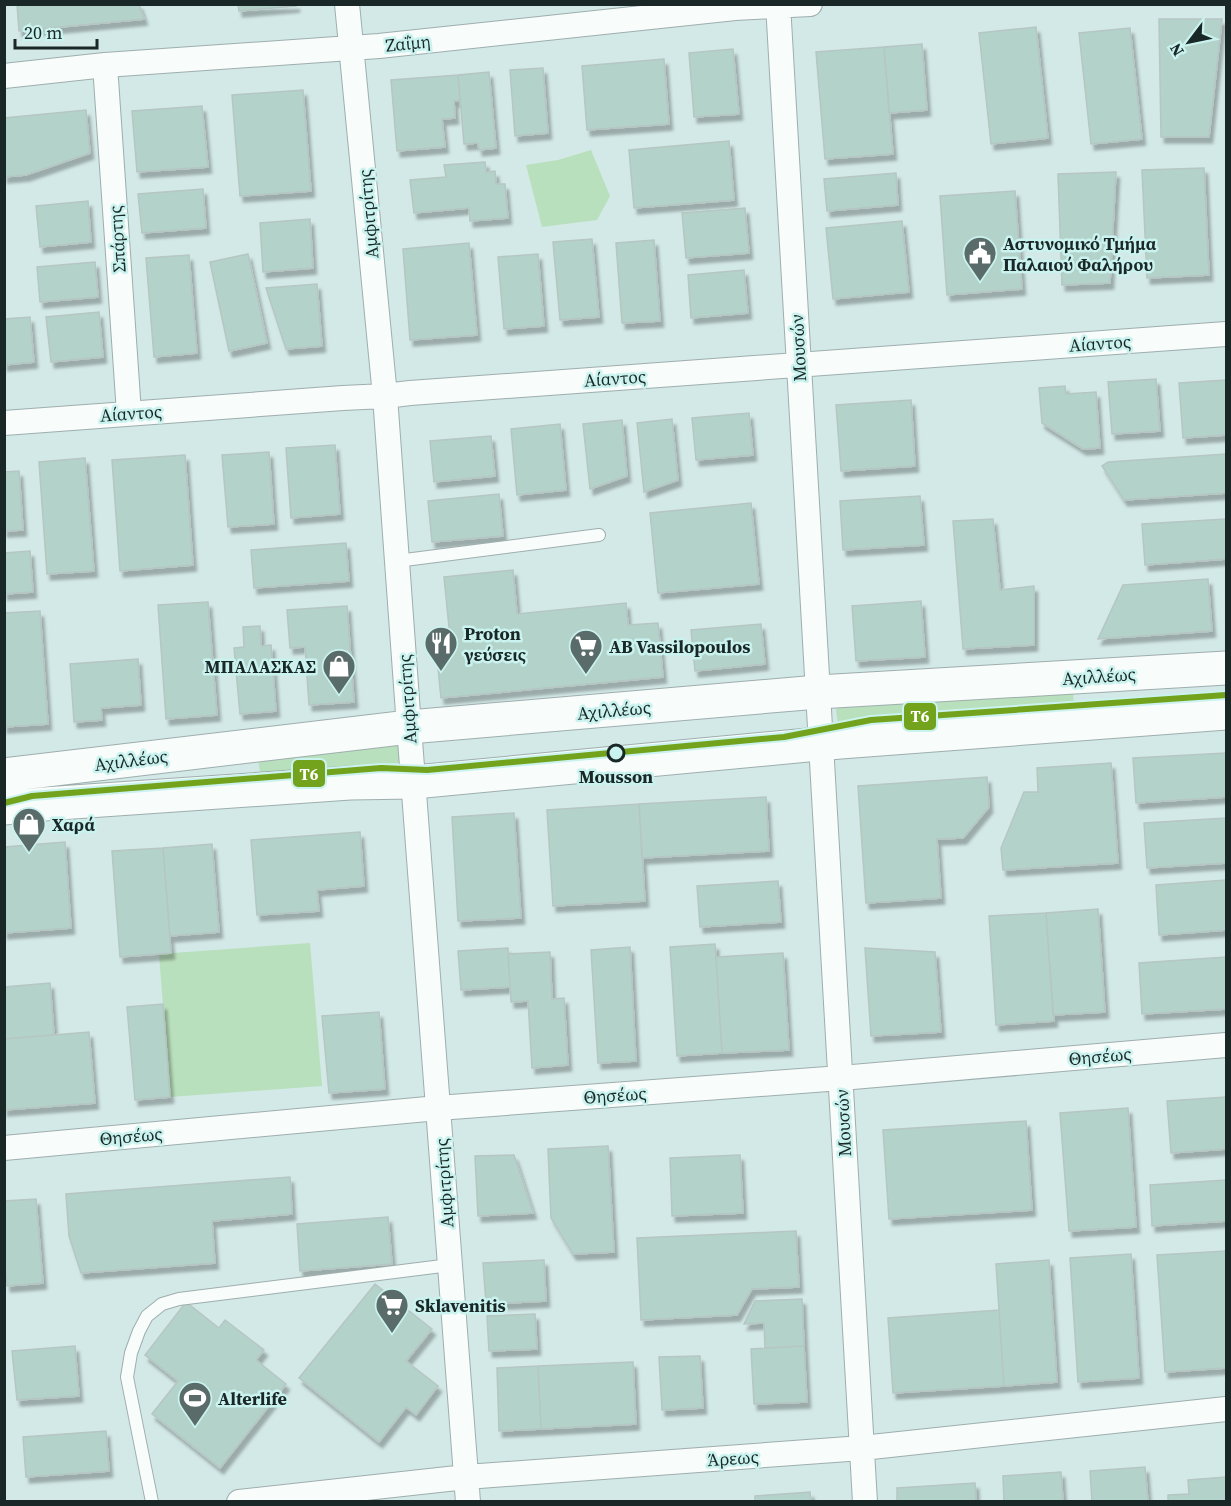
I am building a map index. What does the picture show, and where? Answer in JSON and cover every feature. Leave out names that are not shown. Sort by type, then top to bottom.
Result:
[{"type":"main road","name":"Αχιλλέως","points":[[4,775],[409,727],[818,693],[1227,668]]},
{"type":"main road","name":"Αχιλλέως","points":[[4,808],[315,786],[414,782],[840,742],[1227,713]]},
{"type":"street","name":"Αμφιτρίτης","points":[[347,4],[385,396],[468,1502]]},
{"type":"street","name":"Ζαΐμη","points":[[4,76],[105,65],[403,43],[735,8],[810,4]]},
{"type":"street","name":"Μουσών","points":[[778,5],[866,1502]]},
{"type":"street","name":"Σπάρτης","points":[[105,65],[129,413]]},
{"type":"street","name":"Αίαντος","points":[[4,423],[1227,334]]},
{"type":"street","name":"Θησέως","points":[[4,1148],[438,1108],[841,1078],[1227,1045]]},
{"type":"street","name":"Άρεως","points":[[239,1502],[466,1477],[862,1448],[1227,1409]]},
{"type":"lane","points":[[397,561],[599,535]]},
{"type":"lane","points":[[152,1502],[127,1377],[135,1342],[147,1316],[162,1305],[179,1299],[450,1265]]},
{"type":"green space","points":[[591,150],[610,196],[597,220],[542,227],[526,165],[558,160]]},
{"type":"green space","points":[[1073,688],[1074,712],[839,730],[836,711],[838,702]]},
{"type":"green space","points":[[397,736],[400,763],[260,772],[257,752]]},
{"type":"green space","points":[[310,943],[322,1086],[170,1097],[159,954]]},
{"type":"building","points":[[17,4],[139,4],[144,19],[19,31]]},
{"type":"building","points":[[238,4],[296,4],[296,6],[239,11]]},
{"type":"building","points":[[1159,19],[1222,19],[1209,137],[1161,137]]},
{"type":"building","points":[[1036,27],[1048,138],[991,144],[979,33]]},
{"type":"building","points":[[1130,28],[1142,139],[1091,144],[1079,33]]},
{"type":"building","points":[[922,44],[927,110],[889,113],[884,47]]},
{"type":"building","points":[[884,47],[893,154],[825,159],[816,52]]},
{"type":"building","points":[[733,49],[739,114],[694,117],[689,53]]},
{"type":"building","points":[[664,59],[669,124],[587,130],[582,66]]},
{"type":"building","points":[[543,68],[548,133],[515,136],[510,70]]},
{"type":"building","points":[[489,72],[496,148],[479,150],[478,143],[464,144],[458,75]]},
{"type":"building","points":[[458,75],[460,100],[454,101],[455,118],[442,119],[445,147],[397,151],[391,80]]},
{"type":"building","points":[[303,90],[311,191],[240,196],[232,95]]},
{"type":"building","points":[[202,106],[208,167],[137,172],[132,111]]},
{"type":"building","points":[[86,110],[90,153],[26,175],[4,177],[4,118]]},
{"type":"building","points":[[729,141],[734,200],[634,208],[629,150]]},
{"type":"building","points":[[485,162],[486,172],[495,171],[496,184],[505,184],[508,218],[470,221],[469,208],[414,213],[410,180],[446,177],[444,165]]},
{"type":"building","points":[[1204,168],[1209,275],[1147,278],[1142,170]]},
{"type":"building","points":[[1116,172],[1110,283],[1062,285],[1058,174]]},
{"type":"building","points":[[896,173],[898,205],[827,211],[824,179]]},
{"type":"building","points":[[203,189],[206,228],[142,233],[138,194]]},
{"type":"building","points":[[1015,191],[1022,289],[947,295],[940,196]]},
{"type":"building","points":[[88,201],[91,242],[40,247],[36,206]]},
{"type":"building","points":[[745,208],[749,253],[686,258],[682,213]]},
{"type":"building","points":[[310,219],[313,268],[263,272],[260,223]]},
{"type":"building","points":[[902,221],[909,292],[833,299],[826,228]]},
{"type":"building","points":[[592,239],[599,317],[560,320],[553,242]]},
{"type":"building","points":[[654,240],[660,321],[622,323],[616,243]]},
{"type":"building","points":[[469,243],[477,335],[410,340],[403,249]]},
{"type":"building","points":[[248,254],[267,343],[229,351],[210,262]]},
{"type":"building","points":[[538,254],[544,326],[504,329],[498,257]]},
{"type":"building","points":[[189,255],[197,353],[154,357],[146,258]]},
{"type":"building","points":[[95,262],[98,297],[40,302],[37,267]]},
{"type":"building","points":[[744,270],[748,313],[691,318],[688,275]]},
{"type":"building","points":[[317,284],[322,346],[286,349],[266,288]]},
{"type":"building","points":[[99,312],[103,357],[51,362],[46,317]]},
{"type":"building","points":[[30,317],[34,362],[4,365],[4,319]]},
{"type":"building","points":[[1156,379],[1160,431],[1112,434],[1108,382]]},
{"type":"building","points":[[1226,380],[1226,435],[1183,438],[1179,383]]},
{"type":"building","points":[[1065,386],[1066,394],[1096,392],[1100,448],[1083,449],[1042,423],[1039,388]]},
{"type":"building","points":[[911,400],[915,466],[841,471],[836,405]]},
{"type":"building","points":[[749,413],[753,455],[696,460],[692,418]]},
{"type":"building","points":[[672,419],[678,480],[644,492],[637,423]]},
{"type":"building","points":[[622,420],[627,476],[590,489],[583,424]]},
{"type":"building","points":[[560,424],[566,490],[517,495],[511,429]]},
{"type":"building","points":[[491,436],[495,476],[434,482],[430,441]]},
{"type":"building","points":[[335,445],[340,514],[291,518],[286,448]]},
{"type":"building","points":[[269,452],[274,524],[228,527],[222,455]]},
{"type":"building","points":[[1226,454],[1226,493],[1124,500],[1102,466],[1108,462]]},
{"type":"building","points":[[185,455],[193,565],[120,571],[112,460]]},
{"type":"building","points":[[85,458],[94,571],[47,574],[39,462]]},
{"type":"building","points":[[19,471],[23,530],[4,531],[4,472]]},
{"type":"building","points":[[499,494],[503,536],[432,542],[428,501]]},
{"type":"building","points":[[920,496],[924,545],[843,550],[840,501]]},
{"type":"building","points":[[751,503],[759,584],[658,593],[650,513]]},
{"type":"building","points":[[993,519],[1000,590],[1034,586],[1034,645],[963,649],[953,521]]},
{"type":"building","points":[[1226,519],[1226,559],[1145,565],[1142,524]]},
{"type":"building","points":[[346,543],[349,581],[254,588],[251,550]]},
{"type":"building","points":[[30,551],[33,592],[4,594],[4,553]]},
{"type":"building","points":[[513,570],[517,614],[626,603],[628,625],[658,623],[663,677],[441,698],[436,648],[451,647],[444,577]]},
{"type":"building","points":[[1208,579],[1212,631],[1098,639],[1123,585]]},
{"type":"building","points":[[921,601],[925,657],[856,661],[852,606]]},
{"type":"building","points":[[208,602],[217,715],[166,719],[158,605]]},
{"type":"building","points":[[347,606],[354,702],[309,705],[305,647],[290,648],[287,610]]},
{"type":"building","points":[[40,611],[48,724],[4,727],[4,613]]},
{"type":"building","points":[[761,624],[765,664],[695,671],[691,630]]},
{"type":"building","points":[[260,626],[261,646],[271,645],[276,711],[240,714],[234,648],[244,647],[243,627]]},
{"type":"building","points":[[138,659],[141,705],[101,708],[102,720],[74,722],[70,664]]},
{"type":"building","points":[[1226,753],[1226,797],[1136,803],[1133,758]]},
{"type":"building","points":[[1111,763],[1118,863],[1003,870],[1001,848],[1024,792],[1038,792],[1037,768]]},
{"type":"building","points":[[987,777],[989,807],[963,838],[937,839],[941,898],[866,903],[858,786]]},
{"type":"building","points":[[766,797],[769,851],[642,858],[639,804]]},
{"type":"building","points":[[639,804],[645,901],[553,906],[547,810]]},
{"type":"building","points":[[514,813],[521,918],[458,921],[452,817]]},
{"type":"building","points":[[1226,818],[1226,863],[1147,868],[1144,823]]},
{"type":"building","points":[[360,832],[364,886],[317,890],[319,911],[257,915],[251,840]]},
{"type":"building","points":[[65,842],[71,928],[4,933],[4,847]]},
{"type":"building","points":[[212,844],[219,932],[170,936],[163,848]]},
{"type":"building","points":[[163,848],[171,953],[120,957],[112,851]]},
{"type":"building","points":[[1226,880],[1226,930],[1159,935],[1156,885]]},
{"type":"building","points":[[778,881],[781,922],[700,927],[697,886]]},
{"type":"building","points":[[1098,909],[1105,1012],[1053,1015],[1046,913]]},
{"type":"building","points":[[1046,913],[1054,1021],[996,1025],[989,916]]},
{"type":"building","points":[[715,944],[722,1053],[677,1056],[670,947]]},
{"type":"building","points":[[630,947],[636,1061],[598,1063],[591,950]]},
{"type":"building","points":[[508,948],[510,987],[461,990],[458,951]]},
{"type":"building","points":[[865,948],[935,952],[941,1032],[871,1036]]},
{"type":"building","points":[[550,952],[552,999],[564,998],[568,1065],[532,1068],[528,1001],[511,1002],[508,954]]},
{"type":"building","points":[[783,953],[789,1050],[722,1053],[716,957]]},
{"type":"building","points":[[1226,957],[1226,1009],[1142,1014],[1139,963]]},
{"type":"building","points":[[50,983],[54,1035],[4,1039],[4,987]]},
{"type":"building","points":[[163,1004],[170,1097],[135,1100],[127,1007]]},
{"type":"building","points":[[379,1012],[385,1089],[329,1093],[322,1016]]},
{"type":"building","points":[[89,1032],[95,1103],[4,1110],[4,1039]]},
{"type":"building","points":[[1226,1097],[1226,1149],[1171,1153],[1167,1101]]},
{"type":"building","points":[[1128,1108],[1136,1227],[1069,1231],[1060,1113]]},
{"type":"building","points":[[1026,1121],[1032,1210],[889,1219],[883,1130]]},
{"type":"building","points":[[608,1146],[614,1252],[573,1254],[551,1218],[548,1149]]},
{"type":"building","points":[[514,1155],[533,1213],[478,1216],[475,1156]]},
{"type":"building","points":[[740,1155],[743,1213],[672,1216],[670,1158]]},
{"type":"building","points":[[290,1177],[292,1214],[212,1221],[215,1263],[81,1273],[69,1236],[66,1194]]},
{"type":"building","points":[[1226,1180],[1226,1221],[1152,1226],[1150,1185]]},
{"type":"building","points":[[36,1199],[43,1283],[7,1286],[4,1255],[4,1201]]},
{"type":"building","points":[[388,1217],[392,1264],[300,1271],[297,1224]]},
{"type":"building","points":[[796,1231],[799,1287],[752,1289],[737,1315],[641,1320],[637,1238]]},
{"type":"building","points":[[1226,1251],[1226,1368],[1165,1372],[1157,1255]]},
{"type":"building","points":[[1131,1254],[1139,1378],[1078,1382],[1070,1258]]},
{"type":"building","points":[[544,1260],[546,1301],[486,1304],[483,1263]]},
{"type":"building","points":[[1049,1260],[1057,1382],[1004,1386],[996,1264]]},
{"type":"building","points":[[375,1284],[432,1329],[406,1361],[438,1386],[416,1415],[406,1407],[379,1442],[299,1378]]},
{"type":"building","points":[[802,1299],[804,1346],[765,1348],[764,1323],[744,1324],[755,1301]]},
{"type":"building","points":[[186,1302],[219,1328],[225,1320],[264,1350],[256,1360],[286,1384],[220,1468],[152,1414],[178,1381],[145,1355]]},
{"type":"building","points":[[999,1310],[1004,1386],[893,1393],[888,1318]]},
{"type":"building","points":[[535,1314],[537,1349],[489,1351],[487,1316]]},
{"type":"building","points":[[75,1346],[79,1396],[17,1400],[12,1351]]},
{"type":"building","points":[[804,1346],[807,1402],[754,1404],[751,1349]]},
{"type":"building","points":[[700,1356],[703,1408],[662,1410],[659,1357]]},
{"type":"building","points":[[633,1362],[636,1424],[541,1429],[538,1366]]},
{"type":"building","points":[[538,1366],[541,1429],[499,1431],[497,1368]]},
{"type":"building","points":[[106,1431],[109,1471],[26,1477],[23,1437]]},
{"type":"building","points":[[1145,1467],[1148,1502],[1092,1502],[1090,1471]]},
{"type":"building","points":[[1061,1472],[1063,1502],[1004,1502],[1003,1476]]},
{"type":"building","points":[[1226,1477],[1226,1502],[1168,1502],[1168,1495],[1189,1494],[1188,1480]]},
{"type":"building","points":[[975,1483],[976,1502],[897,1502],[897,1488]]},
{"type":"building","points":[[810,1492],[811,1502],[755,1502],[755,1496]]},
{"type":"transit line","name":"Τ6","points":[[4,803],[32,796],[381,768],[427,770],[784,737],[871,720],[1226,695]]},
{"type":"place","name":"Αστυνομικό Τμήμα Παλαιού Φαλήρου","points":[[980,282]]},
{"type":"place","name":"Proton γεύσεις","points":[[441,672]]},
{"type":"place","name":"AB Vassilopoulos","points":[[586,675]]},
{"type":"place","name":"ΜΠΑΛΑΣΚΑΣ","points":[[339,695]]},
{"type":"place","name":"Mousson","points":[[616,753]]},
{"type":"place","name":"Χαρά","points":[[29,853]]},
{"type":"place","name":"Sklavenitis","points":[[392,1334]]},
{"type":"place","name":"Alterlife","points":[[195,1427]]}]
